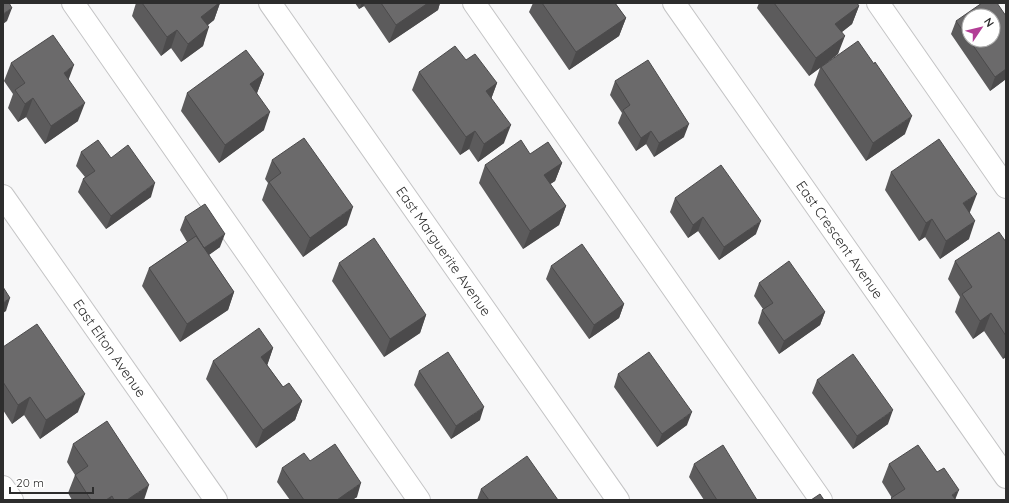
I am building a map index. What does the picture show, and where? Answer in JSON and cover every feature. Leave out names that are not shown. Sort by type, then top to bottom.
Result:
[{"type":"street","points":[[73,3],[419,500]]},
{"type":"street","name":"East Marguerite Avenue","points":[[270,3],[618,500]]},
{"type":"street","points":[[474,3],[821,500]]},
{"type":"street","name":"East Crescent Avenue","points":[[674,3],[1006,477]]},
{"type":"street","points":[[878,3],[1006,187]]},
{"type":"street","name":"East Elton Avenue","points":[[3,196],[216,500]]},
{"type":"street","points":[[3,487],[12,500]]},
{"type":"building","points":[[3,3],[9,3],[12,8],[3,14]]},
{"type":"building","points":[[142,3],[219,3],[201,17],[209,27],[188,44],[177,30],[167,37]]},
{"type":"building","points":[[381,3],[428,3],[396,25]]},
{"type":"building","points":[[542,3],[615,3],[626,18],[576,52]]},
{"type":"building","points":[[774,3],[857,3],[859,6],[835,24],[845,36],[816,58]]},
{"type":"building","points":[[982,3],[997,3],[1000,8],[975,8]]},
{"type":"building","points":[[1001,9],[1006,16],[1006,69],[995,77],[975,48],[1001,48]]},
{"type":"building","points":[[961,18],[961,28],[956,21]]},
{"type":"building","points":[[53,35],[74,65],[64,73],[85,103],[51,126],[33,98],[25,104],[15,90],[25,83],[11,63]]},
{"type":"building","points":[[858,41],[874,64],[875,62],[912,116],[873,143],[821,67]]},
{"type":"building","points":[[455,46],[466,60],[475,54],[497,83],[486,91],[511,125],[484,144],[475,131],[466,137],[419,72]]},
{"type":"building","points":[[246,50],[264,74],[250,84],[270,112],[225,145],[187,93]]},
{"type":"building","points":[[648,60],[689,124],[659,143],[651,131],[641,138],[623,110],[630,105],[615,81]]},
{"type":"building","points":[[304,138],[353,207],[310,238],[269,182],[281,173],[272,160]]},
{"type":"building","points":[[939,139],[977,194],[963,203],[975,221],[946,241],[932,219],[926,223],[891,172]]},
{"type":"building","points":[[98,140],[111,158],[128,145],[155,183],[111,216],[83,179],[95,171],[81,152]]},
{"type":"building","points":[[521,140],[530,154],[548,142],[562,163],[544,175],[566,206],[530,231],[485,165]]},
{"type":"building","points":[[721,165],[761,221],[724,247],[703,217],[693,225],[675,198]]},
{"type":"building","points":[[205,204],[225,234],[204,248],[185,217]]},
{"type":"building","points":[[999,232],[1006,242],[1006,336],[991,313],[980,321],[962,294],[972,287],[955,261]]},
{"type":"building","points":[[196,236],[234,292],[187,324],[149,268]]},
{"type":"building","points":[[374,238],[426,315],[390,339],[339,263]]},
{"type":"building","points":[[582,244],[624,304],[594,325],[551,266]]},
{"type":"building","points":[[789,261],[825,312],[784,341],[762,310],[773,303],[759,283]]},
{"type":"building","points":[[3,287],[10,298],[3,303]]},
{"type":"building","points":[[37,324],[85,394],[46,420],[30,397],[18,405],[3,382],[3,347]]},
{"type":"building","points":[[259,328],[273,348],[261,357],[283,387],[289,383],[302,401],[263,430],[213,361]]},
{"type":"building","points":[[448,352],[484,407],[456,426],[419,371]]},
{"type":"building","points":[[649,352],[692,412],[662,434],[618,374]]},
{"type":"building","points":[[853,354],[893,410],[857,436],[817,380]]},
{"type":"building","points":[[107,421],[149,485],[127,500],[114,500],[112,496],[106,500],[91,500],[75,475],[88,466],[73,444]]},
{"type":"building","points":[[335,444],[361,483],[337,500],[304,500],[282,468],[304,453],[310,461]]},
{"type":"building","points":[[723,445],[757,500],[717,500],[694,464]]},
{"type":"building","points":[[918,445],[937,472],[944,468],[959,490],[952,495],[956,500],[893,500],[891,498],[905,489],[889,464]]},
{"type":"building","points":[[527,456],[558,500],[489,500],[481,489]]},
{"type":"building","points":[[820,494],[824,500],[811,500]]}]
